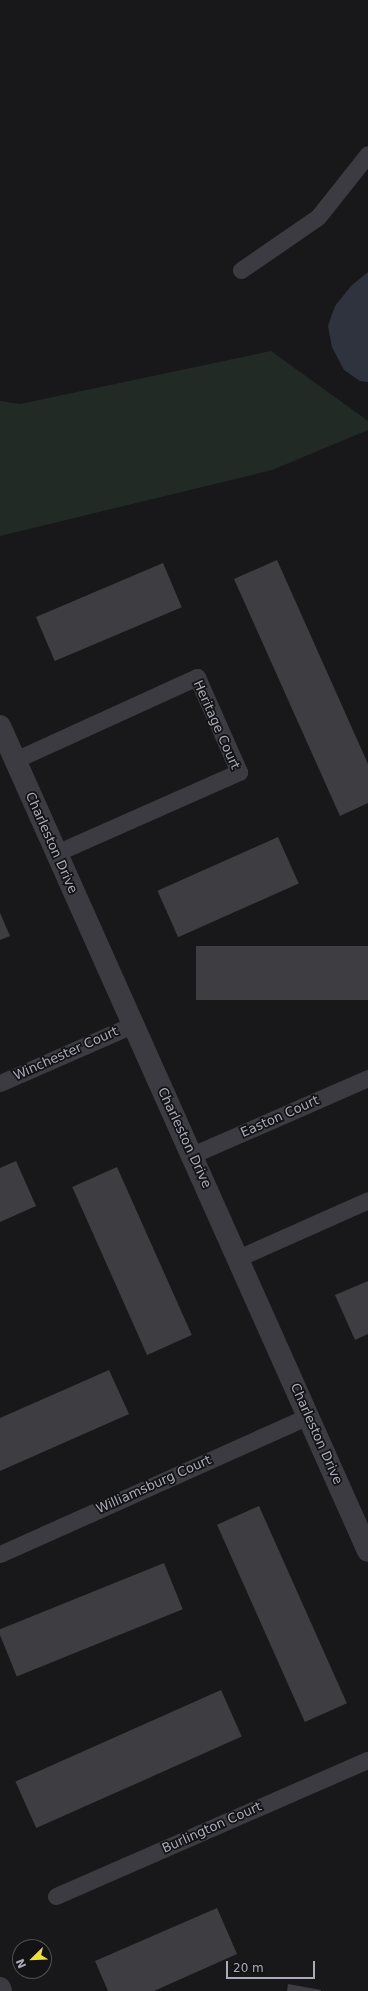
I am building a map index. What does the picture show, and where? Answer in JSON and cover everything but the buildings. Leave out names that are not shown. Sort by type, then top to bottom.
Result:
[{"type":"street","name":"Charleston Drive","points":[[0,726],[368,1551]]},
{"type":"lane","points":[[242,270],[318,217],[368,154]]},
{"type":"lane","name":"Heritage Court","points":[[15,760],[197,677],[239,772],[56,853]]},
{"type":"lane","name":"Winchester Court","points":[[0,1083],[132,1024]]},
{"type":"lane","name":"Easton Court","points":[[192,1155],[368,1078]]},
{"type":"lane","points":[[238,1258],[368,1200]]},
{"type":"lane","name":"Williamsburg Court","points":[[0,1554],[308,1416]]},
{"type":"lane","name":"Burlington Court","points":[[56,1896],[368,1760]]},
{"type":"shaded area","points":[[368,272],[368,382],[360,381],[344,370],[332,347],[328,326],[335,306],[351,286]]},
{"type":"shaded area","points":[[271,351],[368,421],[368,430],[272,470],[0,536],[0,401],[20,404]]}]
